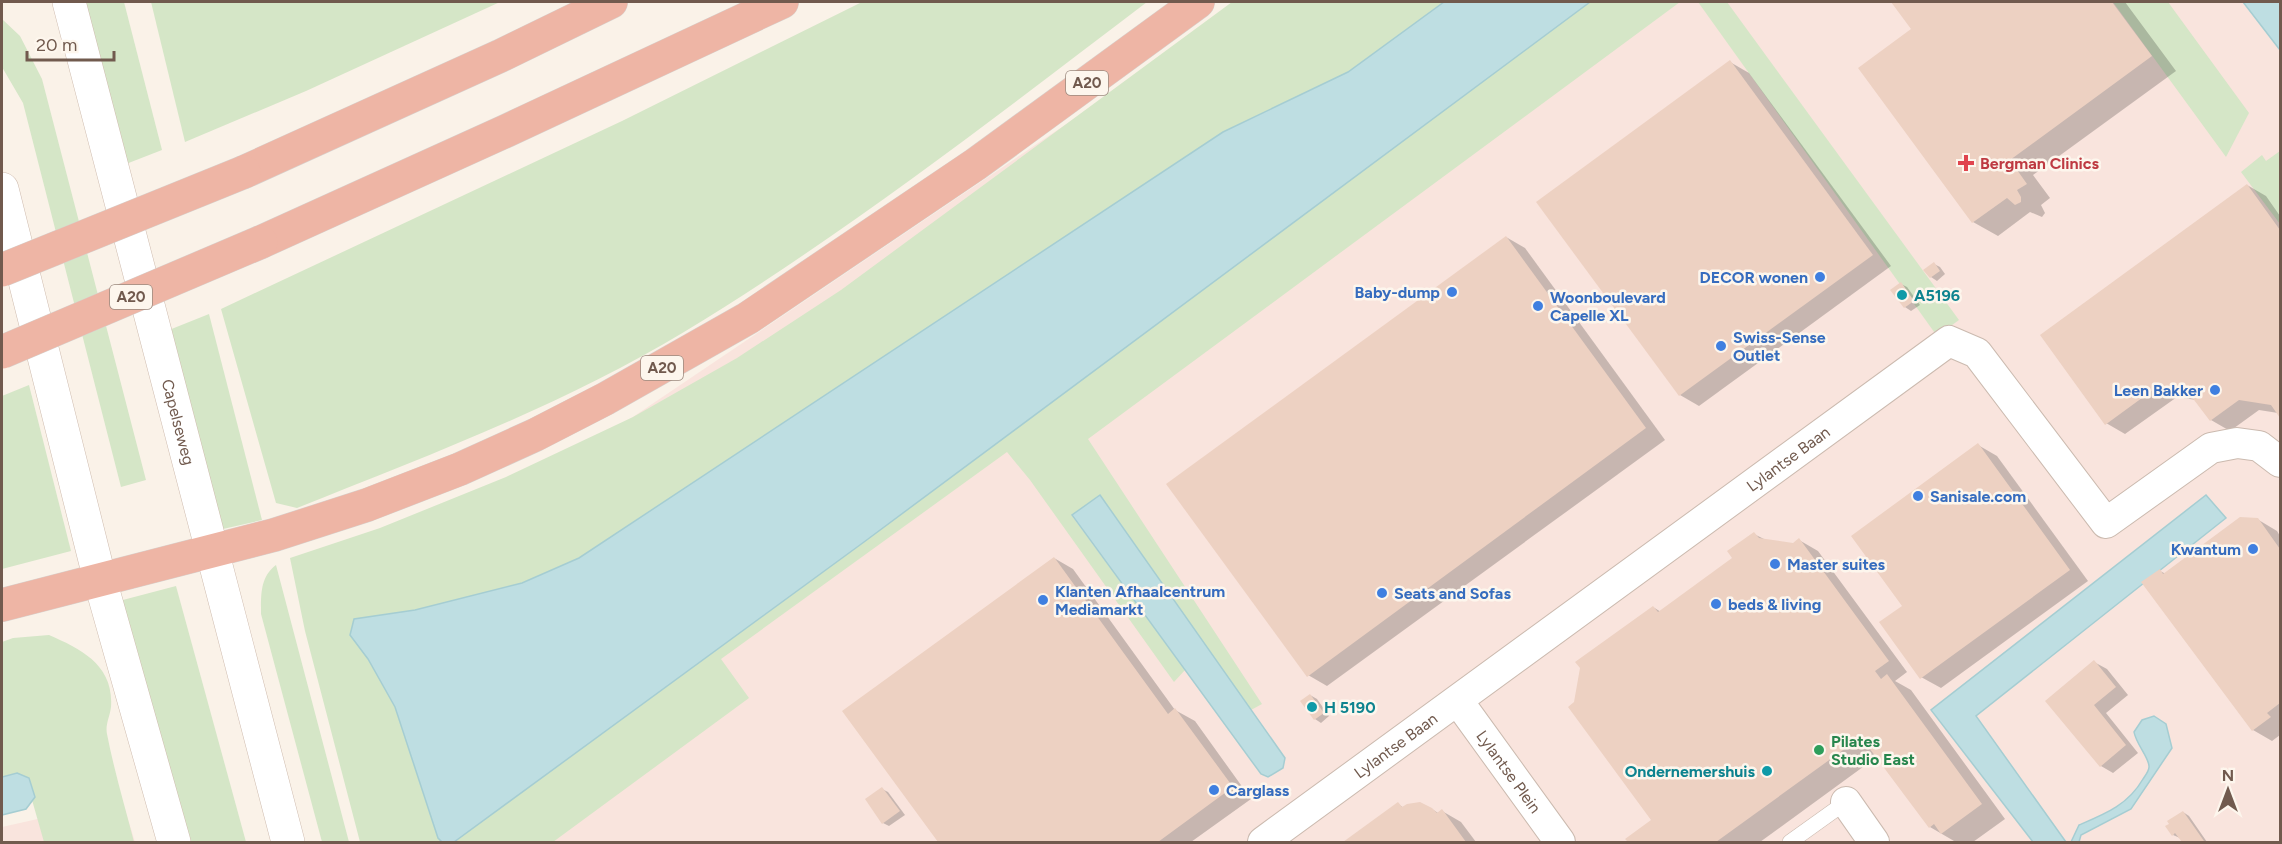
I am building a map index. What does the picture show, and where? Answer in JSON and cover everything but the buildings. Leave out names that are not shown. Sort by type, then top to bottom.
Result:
[{"type":"highway","points":[[2,270],[244,172],[500,56],[611,2]]},
{"type":"highway","name":"A20","points":[[2,352],[261,242],[782,2]]},
{"type":"highway","name":"A20","points":[[214,552],[367,505],[460,469],[545,430],[679,358],[748,318],[976,164],[1198,2]]},
{"type":"highway","points":[[2,605],[214,552]]},
{"type":"main road","name":"Capelseweg","points":[[69,2],[288,843]]},
{"type":"main road","points":[[2,189],[100,580],[174,843]]},
{"type":"street","name":"Lylantse Baan","points":[[1263,843],[1949,340],[1977,353],[2106,523],[2211,448],[2237,443],[2259,446],[2280,462]]},
{"type":"street","name":"Lylantse Plein","points":[[1458,701],[1560,843]]},
{"type":"street","points":[[1846,802],[1874,843]]},
{"type":"lane","points":[[1790,843],[1846,802]]},
{"type":"shaded area","name":"Woonboulevard Capelle XL","points":[[1247,2],[2252,2],[2280,40],[2280,842],[478,842],[402,573]]},
{"type":"shaded area","points":[[122,800],[135,842],[2,842],[2,827]]},
{"type":"green space","points":[[85,2],[124,2],[162,150],[126,164]]},
{"type":"green space","points":[[151,2],[500,2],[306,91],[185,142]]},
{"type":"green space","points":[[862,2],[1147,2],[862,215],[744,295],[684,332],[591,383],[445,449],[297,508],[276,503],[221,309],[622,121]]},
{"type":"green space","points":[[1232,2],[1444,2],[1348,72],[1223,132],[579,558],[522,583],[415,610],[354,619],[351,635],[368,659],[395,707],[438,838],[442,842],[360,842],[305,631],[290,558],[380,528],[506,477],[633,417],[737,358],[841,290]]},
{"type":"green space","points":[[1590,2],[1680,2],[1088,439],[1262,704],[1251,710],[1100,495],[1072,516],[1185,670],[1174,682],[1030,480],[1007,452],[721,659],[749,698],[553,842],[454,842],[864,542]]},
{"type":"green space","points":[[1698,2],[1727,2],[1959,320],[1937,336]]},
{"type":"green space","points":[[2113,2],[2168,2],[2249,113],[2226,157]]},
{"type":"green space","points":[[2,19],[20,36],[42,79],[146,480],[121,487],[23,103],[2,67]]},
{"type":"green space","points":[[2280,151],[2280,224],[2241,172],[2262,155],[2266,161]]},
{"type":"green space","points":[[209,314],[262,520],[223,529],[169,330]]},
{"type":"green space","points":[[29,385],[71,551],[2,569],[2,396]]},
{"type":"green space","points":[[276,565],[349,842],[322,842],[261,614],[264,581]]},
{"type":"green space","points":[[176,586],[246,842],[190,842],[119,601]]},
{"type":"green space","points":[[49,635],[73,646],[93,660],[107,680],[111,692],[111,707],[107,734],[134,842],[44,842],[32,800],[35,797],[17,773],[2,777],[2,642],[13,638]]},
{"type":"water","points":[[1444,2],[1590,2],[864,542],[454,842],[442,842],[438,838],[395,707],[368,659],[350,635],[354,619],[415,610],[522,583],[579,558],[1223,132],[1348,72]]},
{"type":"water","points":[[2243,2],[2280,2],[2280,50]]},
{"type":"water","points":[[1100,495],[1285,758],[1283,768],[1268,777],[1261,774],[1072,515]]},
{"type":"water","points":[[2206,495],[2226,518],[1976,716],[2066,842],[2033,842],[1931,710]]},
{"type":"water","points":[[2154,716],[2166,724],[2172,748],[2131,809],[2081,835],[2079,842],[2071,842],[2079,825],[2123,802],[2146,775],[2149,764],[2134,732],[2142,720]]},
{"type":"water","points":[[17,773],[29,778],[35,797],[26,809],[2,815],[2,777]]},
{"type":"place","name":"Bergman Clinics","points":[[1966,163]]},
{"type":"place","name":"DECOR wonen","points":[[1820,277]]},
{"type":"place","name":"Baby-dump","points":[[1452,292]]},
{"type":"place","name":"A5196","points":[[1902,295]]},
{"type":"place","name":"Woonboulevard Capelle XL","points":[[1538,306]]},
{"type":"place","name":"Swiss-Sense Outlet","points":[[1721,346]]},
{"type":"place","name":"Leen Bakker","points":[[2215,390]]},
{"type":"place","name":"Sanisale.com","points":[[1918,496]]},
{"type":"place","name":"Kwantum","points":[[2253,549]]},
{"type":"place","name":"Master suites","points":[[1775,564]]},
{"type":"place","name":"Seats and Sofas","points":[[1382,593]]},
{"type":"place","name":"Klanten Afhaalcentrum Mediamarkt","points":[[1043,600]]},
{"type":"place","name":"beds & living","points":[[1716,604]]},
{"type":"place","name":"H 5190","points":[[1312,707]]},
{"type":"place","name":"Pilates Studio East","points":[[1819,750]]},
{"type":"place","name":"Ondernemershuis","points":[[1767,771]]},
{"type":"place","name":"Carglass","points":[[1214,790]]}]
